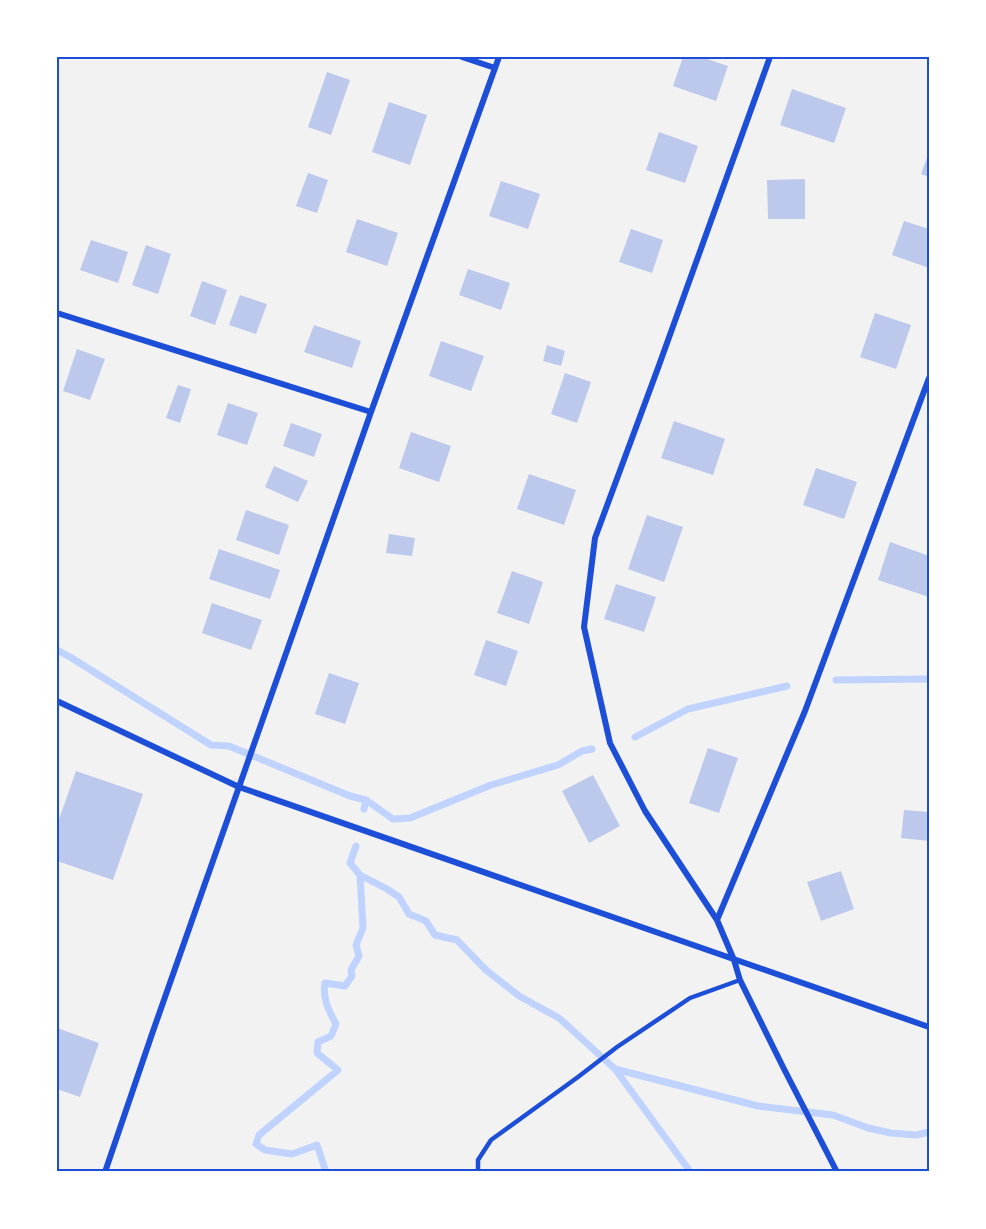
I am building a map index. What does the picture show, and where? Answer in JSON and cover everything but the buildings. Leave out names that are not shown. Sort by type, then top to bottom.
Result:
[{"type":"street","points":[[462,57],[495,68]]},
{"type":"street","points":[[105,1172],[371,412],[499,57]]},
{"type":"street","points":[[770,57],[595,538],[584,627],[610,743],[645,811],[717,920],[740,980],[837,1172]]},
{"type":"street","points":[[57,313],[371,412]]},
{"type":"street","points":[[717,920],[805,711],[929,378]]},
{"type":"street","points":[[57,701],[239,787],[929,1027]]},
{"type":"lane","points":[[478,1172],[478,1160],[491,1140],[617,1047],[690,998],[740,980]]},
{"type":"waterway","points":[[57,650],[211,745],[229,746],[350,796],[366,800],[393,819],[410,818],[491,785],[558,765],[582,751],[592,749]]},
{"type":"waterway","points":[[836,680],[929,679]]},
{"type":"waterway","points":[[635,737],[688,709],[787,686]]},
{"type":"waterway","points":[[364,809],[366,800]]},
{"type":"waterway","points":[[326,1172],[317,1145],[292,1154],[265,1150],[256,1144],[259,1135],[338,1070],[317,1053],[318,1042],[331,1036],[336,1024],[325,999],[325,983],[345,986],[352,976],[351,970],[359,956],[356,945],[363,928],[360,875],[350,863],[356,846]]},
{"type":"waterway","points":[[360,875],[399,897],[409,914],[426,921],[435,935],[457,940],[486,970],[519,996],[559,1018],[615,1069],[689,1172]]},
{"type":"waterway","points":[[615,1069],[758,1106],[833,1115],[868,1128],[891,1133],[916,1135],[929,1132]]}]
